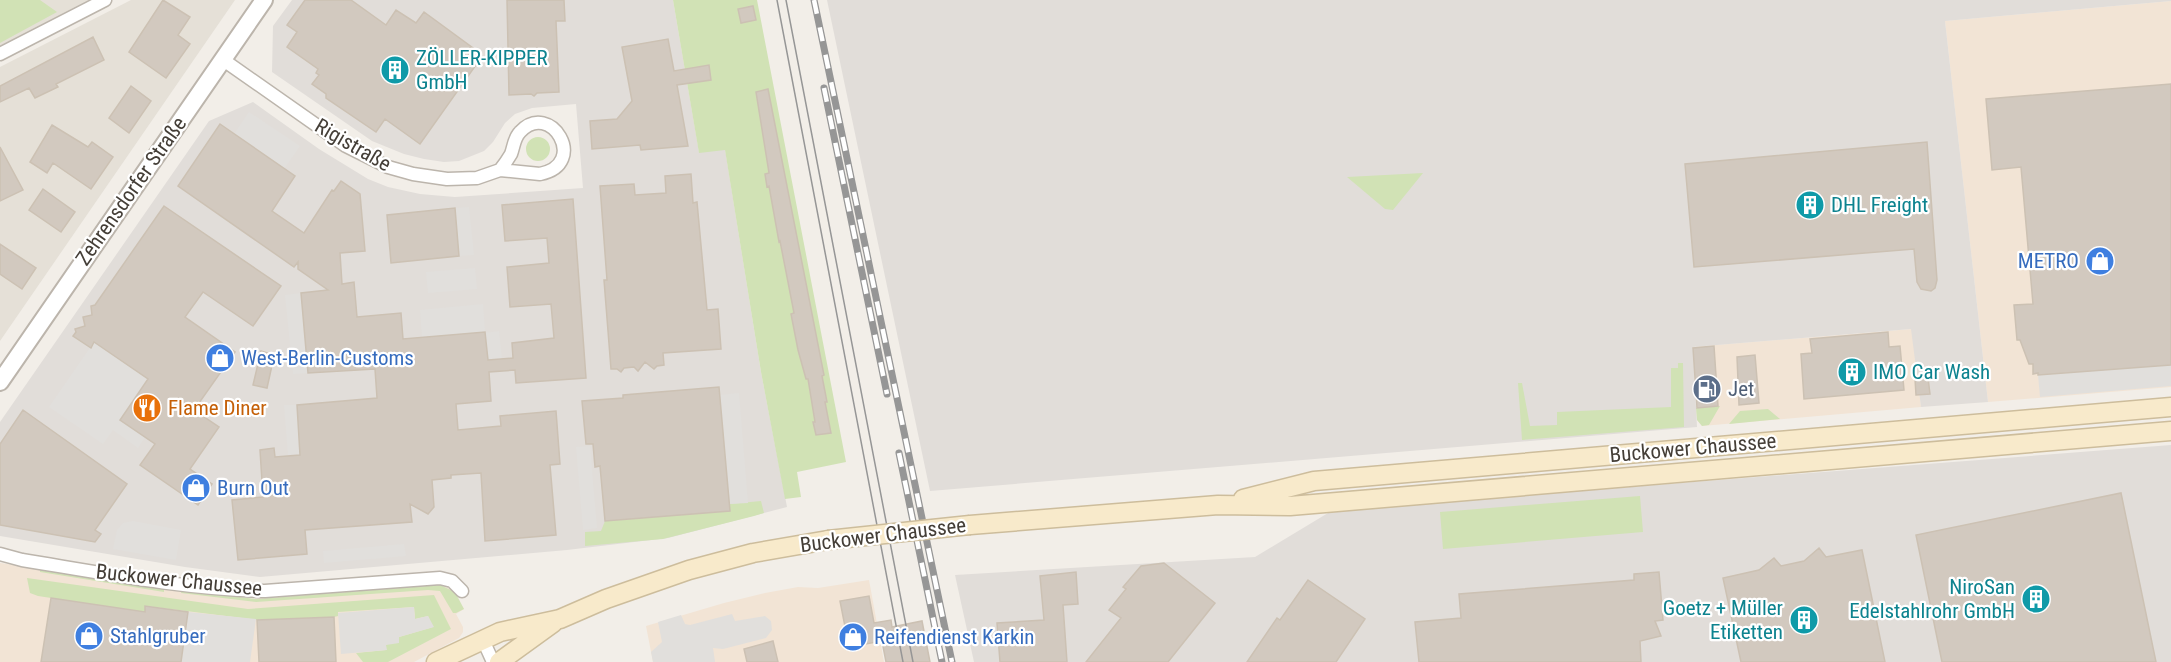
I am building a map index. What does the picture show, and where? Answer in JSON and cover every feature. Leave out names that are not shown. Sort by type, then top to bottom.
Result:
[{"type":"main road","name":"Buckower Chaussee","points":[[1218,505],[1314,481],[2171,407]]},
{"type":"main road","name":"Buckower Chaussee","points":[[436,662],[500,632],[560,619],[606,599],[689,570],[753,553],[828,540],[970,525],[1218,505],[1290,506],[2171,431]]},
{"type":"main road","name":"Buckower Chaussee","points":[[499,662],[560,619]]},
{"type":"street","points":[[0,54],[105,0]]},
{"type":"street","name":"Zehrensdorfer Straße","points":[[0,382],[264,0]]},
{"type":"street","name":"Rigistraße","points":[[222,59],[363,156],[388,167],[413,174],[447,179],[477,178],[500,170],[540,174],[551,171],[560,162],[564,151],[559,133],[543,124],[526,127],[517,135],[511,154],[500,170]]},
{"type":"street","name":"Buckower Chaussee","points":[[0,554],[34,562],[190,586],[239,591],[440,578],[452,581],[462,591]]},
{"type":"street","points":[[483,640],[493,662]]},
{"type":"shaded area","points":[[0,0],[96,0],[0,48]]},
{"type":"shaded area","points":[[131,0],[235,0],[0,341],[0,67]]},
{"type":"shaded area","points":[[292,0],[673,0],[699,152],[725,149],[761,372],[787,507],[668,538],[567,550],[260,577],[185,567],[0,536],[0,422],[209,121],[253,102],[319,149],[368,179],[388,187],[420,194],[455,197],[583,188],[576,104],[532,108],[515,114],[505,123],[493,142],[484,151],[459,161],[444,162],[424,159],[404,154],[372,141],[272,72],[273,26]]},
{"type":"shaded area","points":[[827,0],[2171,1],[1945,21],[1988,402],[1921,407],[1911,329],[1693,347],[1697,427],[930,491]]},
{"type":"shaded area","points":[[2171,1],[2171,387],[1988,402],[1945,21]]},
{"type":"shaded area","points":[[249,112],[300,146],[284,169],[234,134]]},
{"type":"shaded area","points":[[469,207],[474,255],[459,256],[455,208]]},
{"type":"shaded area","points":[[475,268],[477,289],[428,293],[426,272]]},
{"type":"shaded area","points":[[301,293],[308,373],[293,374],[285,295]]},
{"type":"shaded area","points":[[483,304],[485,332],[422,337],[420,310]]},
{"type":"shaded area","points":[[1912,329],[1921,407],[1702,426],[1697,420],[1693,347]]},
{"type":"shaded area","points":[[499,331],[502,359],[488,360],[485,333]]},
{"type":"shaded area","points":[[94,342],[148,379],[120,420],[145,437],[138,448],[113,430],[103,444],[49,407]]},
{"type":"shaded area","points":[[2171,365],[2171,386],[2040,397],[2038,375]]},
{"type":"shaded area","points":[[739,393],[748,503],[729,504],[720,395]]},
{"type":"shaded area","points":[[284,405],[297,405],[300,454],[288,455]]},
{"type":"shaded area","points":[[2171,445],[2171,662],[974,662],[955,575],[1255,557],[1333,510]]},
{"type":"shaded area","points":[[590,446],[597,528],[583,530],[576,447]]},
{"type":"shaded area","points":[[133,521],[181,530],[176,560],[113,549],[117,530],[123,523]]},
{"type":"shaded area","points":[[404,544],[406,556],[324,563],[323,551]]},
{"type":"shaded area","points":[[0,563],[251,599],[440,585],[451,589],[464,609],[456,614],[463,627],[463,632],[459,638],[414,662],[0,662]]},
{"type":"shaded area","points":[[869,580],[884,662],[653,662],[646,626],[765,593],[798,587],[818,588]]},
{"type":"shaded area","points":[[414,607],[415,619],[428,616],[434,627],[399,637],[399,643],[386,645],[387,650],[341,654],[338,613]]},
{"type":"shaded area","points":[[188,612],[256,619],[250,662],[181,662]]},
{"type":"shaded area","points":[[732,614],[735,621],[765,616],[771,621],[772,630],[766,638],[723,649],[713,648],[715,662],[653,662],[651,652],[662,642],[658,622],[681,615],[685,624],[690,625]]},
{"type":"green space","points":[[0,0],[40,0],[57,12],[0,43]]},
{"type":"green space","points":[[673,0],[757,0],[846,462],[797,472],[801,497],[785,499],[761,372],[725,150],[699,153]]},
{"type":"green space","points":[[538,137],[546,141],[550,149],[546,157],[538,161],[530,157],[526,149],[530,141]]},
{"type":"green space","points":[[1423,173],[1393,210],[1385,209],[1347,177]]},
{"type":"green space","points":[[1678,363],[1683,363],[1684,427],[1522,440],[1518,383],[1522,383],[1530,426],[1557,425],[1557,412],[1671,407],[1671,368],[1678,368]]},
{"type":"green space","points":[[1720,406],[1709,425],[1702,426],[1697,420],[1696,408]]},
{"type":"green space","points":[[1768,409],[1780,419],[1729,424],[1740,411]]},
{"type":"green space","points":[[1640,496],[1643,532],[1443,549],[1440,512]]},
{"type":"green space","points":[[761,501],[764,513],[754,516],[663,539],[585,546],[585,532],[601,531],[605,521],[729,511],[729,504]]},
{"type":"green space","points":[[40,569],[164,587],[164,592],[40,572]]},
{"type":"green space","points":[[27,578],[248,609],[434,595],[451,629],[388,662],[363,662],[356,653],[386,650],[386,645],[399,637],[433,627],[428,616],[415,619],[414,607],[338,612],[338,616],[334,617],[257,620],[146,606],[137,662],[137,611],[38,596],[30,593]]},
{"type":"green space","points":[[440,585],[455,592],[464,609],[453,613],[440,591],[428,590],[256,602],[181,593],[182,590],[257,599]]},
{"type":"building","points":[[163,0],[190,17],[178,35],[190,44],[166,78],[129,52]]},
{"type":"building","name":"ZÖLLER-KIPPER GmbH","points":[[305,0],[351,0],[386,25],[396,10],[416,23],[424,12],[473,48],[466,58],[476,65],[420,144],[385,119],[376,132],[326,98],[326,94],[312,84],[319,75],[316,73],[318,69],[287,47],[297,32],[287,25]]},
{"type":"building","points":[[507,0],[564,0],[565,21],[556,21],[559,92],[537,93],[534,96],[531,94],[509,95]]},
{"type":"building","points":[[753,6],[756,20],[741,23],[738,9]]},
{"type":"building","points":[[93,37],[104,60],[56,84],[58,87],[35,98],[29,88],[0,102],[0,86]]},
{"type":"building","points":[[668,39],[674,71],[709,65],[711,80],[677,85],[688,146],[641,150],[640,145],[592,149],[590,121],[617,119],[632,101],[622,47]]},
{"type":"building","name":"METRO","points":[[2171,84],[2171,365],[2033,374],[2033,364],[2029,364],[2020,340],[2017,340],[2014,305],[2033,304],[2021,167],[1992,170],[1986,99]]},
{"type":"building","points":[[131,86],[151,101],[129,133],[109,118]]},
{"type":"building","points":[[768,89],[824,375],[822,376],[827,402],[825,402],[831,433],[816,435],[808,379],[806,379],[798,350],[791,314],[794,313],[769,186],[767,187],[765,174],[769,173],[756,92]]},
{"type":"building","points":[[220,124],[295,176],[272,211],[304,233],[332,190],[334,191],[341,181],[360,194],[365,251],[340,253],[342,284],[354,282],[357,317],[401,313],[403,339],[485,332],[488,360],[513,358],[512,343],[554,338],[551,304],[510,307],[507,267],[549,263],[547,238],[505,241],[502,205],[573,199],[586,378],[516,383],[515,370],[489,372],[491,401],[456,404],[458,430],[501,426],[500,416],[556,411],[560,464],[550,465],[556,535],[485,541],[481,473],[451,475],[451,478],[432,480],[434,507],[428,514],[410,504],[412,522],[305,530],[307,554],[238,560],[232,500],[263,497],[260,450],[274,448],[275,457],[300,455],[297,405],[377,398],[375,369],[308,373],[301,293],[328,290],[298,269],[298,262],[294,267],[178,186]]},
{"type":"building","points":[[52,125],[88,147],[92,142],[113,157],[91,189],[53,163],[47,173],[30,162]]},
{"type":"building","name":"DHL Freight","points":[[1927,142],[1937,280],[1935,288],[1931,291],[1921,289],[1917,282],[1914,249],[1694,267],[1685,164]]},
{"type":"building","points":[[0,147],[23,190],[0,201]]},
{"type":"building","points":[[691,174],[693,203],[697,202],[707,310],[718,309],[721,349],[663,353],[664,365],[654,369],[645,362],[638,371],[634,367],[624,368],[621,372],[611,369],[600,186],[634,184],[635,195],[666,193],[665,176]]},
{"type":"building","points":[[43,189],[75,212],[61,232],[29,210]]},
{"type":"building","points":[[164,206],[281,286],[253,326],[203,292],[185,317],[235,352],[194,410],[219,427],[190,469],[212,484],[198,505],[140,465],[155,444],[120,420],[148,379],[94,342],[91,348],[73,336],[75,329],[85,326],[83,317],[92,315],[91,306],[95,305]]},
{"type":"building","points":[[455,208],[459,256],[391,263],[387,215]]},
{"type":"building","points":[[0,244],[36,268],[22,289],[0,274]]},
{"type":"building","name":"IMO Car Wash","points":[[1888,332],[1889,347],[1900,346],[1904,390],[1804,399],[1801,354],[1812,353],[1810,339]]},
{"type":"building","name":"Jet","points":[[1714,346],[1718,406],[1697,408],[1693,348]]},
{"type":"building","points":[[261,351],[271,354],[273,361],[267,388],[253,385]]},
{"type":"building","points":[[1755,355],[1759,403],[1739,405],[1737,357]]},
{"type":"building","points":[[1928,378],[1930,394],[1916,395],[1915,379]]},
{"type":"building","points":[[719,387],[730,511],[605,521],[600,466],[595,467],[593,444],[586,444],[582,401],[623,398],[623,395]]},
{"type":"building","points":[[23,410],[127,484],[95,530],[101,534],[95,542],[0,525],[0,444]]},
{"type":"building","name":"NiroSan Edelstahlrohr GmbH","points":[[2121,493],[2156,662],[1942,662],[1916,535]]},
{"type":"building","name":"Goetz + Müller Etiketten","points":[[1819,548],[1826,557],[1862,550],[1885,662],[1741,662],[1723,578],[1759,570],[1774,558],[1781,566],[1804,561]]},
{"type":"building","points":[[1164,563],[1215,603],[1168,662],[1086,662],[1121,618],[1109,610],[1126,589],[1123,587],[1141,566]]},
{"type":"building","points":[[1076,572],[1078,604],[1063,605],[1067,662],[1000,662],[997,623],[1044,620],[1040,576]]},
{"type":"building","points":[[1659,572],[1663,620],[1655,621],[1661,636],[1640,641],[1641,662],[1419,662],[1415,622],[1461,618],[1459,594],[1634,580],[1634,574]]},
{"type":"building","points":[[1308,580],[1365,619],[1336,662],[1247,662],[1277,618],[1280,620]]},
{"type":"building","points":[[869,596],[874,623],[891,620],[892,627],[922,621],[930,662],[886,662],[882,641],[849,647],[840,601]]},
{"type":"building","name":"Stahlgruber","points":[[51,598],[145,612],[145,606],[188,612],[181,662],[41,662]]},
{"type":"building","points":[[334,617],[336,662],[259,662],[257,620]]},
{"type":"building","points":[[773,641],[778,662],[747,662],[744,649]]},
{"type":"tram line","points":[[777,0],[903,662]]},
{"type":"tram line","points":[[786,0],[913,662]]},
{"type":"railway","points":[[814,0],[952,662]]},
{"type":"railway","points":[[824,88],[887,394]]},
{"type":"railway","points":[[899,453],[942,662]]},
{"type":"place","name":"ZÖLLER-KIPPER GmbH","points":[[395,70]]},
{"type":"place","name":"DHL Freight","points":[[1810,205]]},
{"type":"place","name":"METRO","points":[[2100,261]]},
{"type":"place","name":"West-Berlin-Customs","points":[[220,358]]},
{"type":"place","name":"IMO Car Wash","points":[[1852,372]]},
{"type":"place","name":"Jet","points":[[1707,389]]},
{"type":"place","name":"Flame Diner","points":[[147,408]]},
{"type":"place","name":"Burn Out","points":[[196,488]]},
{"type":"place","name":"NiroSan Edelstahlrohr GmbH","points":[[2036,599]]},
{"type":"place","name":"Goetz + Müller Etiketten","points":[[1804,620]]},
{"type":"place","name":"Stahlgruber","points":[[89,636]]},
{"type":"place","name":"Reifendienst Karkin","points":[[853,637]]}]
